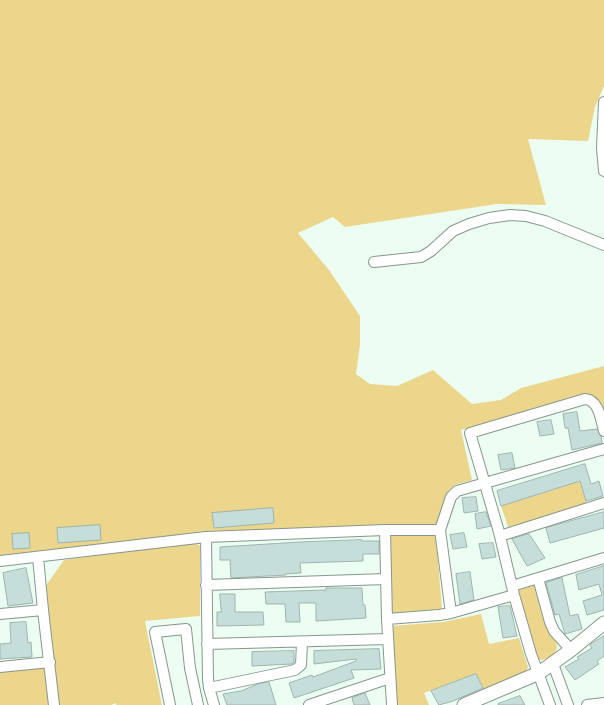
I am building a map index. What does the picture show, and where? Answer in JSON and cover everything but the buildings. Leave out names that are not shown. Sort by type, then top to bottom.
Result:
[{"type":"main road","points":[[464,705],[539,673],[553,664],[604,623]]},
{"type":"street","points":[[604,102],[602,148],[604,170]]},
{"type":"street","points":[[374,262],[421,257],[431,251],[453,231],[489,218],[510,215],[526,216],[545,221],[604,245]]},
{"type":"street","points":[[550,705],[532,654],[513,591],[500,536],[470,433],[585,399],[592,401],[595,404],[604,431]]},
{"type":"street","points":[[451,613],[440,530],[453,494],[457,491],[604,449]]},
{"type":"street","points":[[500,536],[604,503]]},
{"type":"street","points":[[0,561],[206,536],[385,530],[440,530]]},
{"type":"street","points":[[385,530],[386,619],[392,705]]},
{"type":"street","points":[[170,705],[155,632],[186,629],[190,668],[200,705],[214,703],[209,688],[206,536]]},
{"type":"street","points":[[38,557],[54,705]]},
{"type":"street","points":[[386,619],[451,613],[513,591],[538,578],[604,558]]},
{"type":"street","points":[[538,578],[550,622],[554,631],[570,650]]},
{"type":"street","points":[[206,585],[386,579]]},
{"type":"street","points":[[0,614],[43,610]]},
{"type":"street","points":[[208,644],[388,639]]},
{"type":"street","points":[[209,688],[295,670],[301,665],[302,642]]},
{"type":"street","points":[[0,667],[50,662]]},
{"type":"street","points":[[553,664],[568,705]]},
{"type":"street","points":[[310,705],[390,678]]},
{"type":"street","points":[[587,705],[604,703]]},
{"type":"shaded area","points":[[0,0],[604,0],[604,86],[595,107],[588,141],[528,139],[546,205],[497,204],[345,227],[333,217],[298,233],[329,270],[360,316],[360,345],[356,374],[370,384],[397,386],[433,370],[472,404],[501,400],[521,388],[604,366],[604,420],[597,398],[584,395],[572,397],[461,430],[472,480],[454,485],[449,490],[436,525],[206,531],[0,558]]},
{"type":"shaded area","points":[[580,481],[588,505],[508,527],[501,506]]},
{"type":"shaded area","points":[[436,535],[442,609],[391,615],[389,536]]},
{"type":"shaded area","points":[[193,541],[200,546],[200,616],[145,621],[162,705],[116,705],[116,703],[111,705],[59,705],[45,587],[64,560]]},
{"type":"shaded area","points":[[535,585],[543,618],[548,630],[556,642],[557,647],[553,655],[541,660],[538,660],[535,655],[518,590]]},
{"type":"shaded area","points":[[481,614],[489,644],[519,638],[528,667],[526,672],[484,690],[476,674],[424,693],[429,705],[395,705],[391,626],[443,622]]},
{"type":"shaded area","points":[[50,662],[54,705],[0,705],[0,667]]}]
